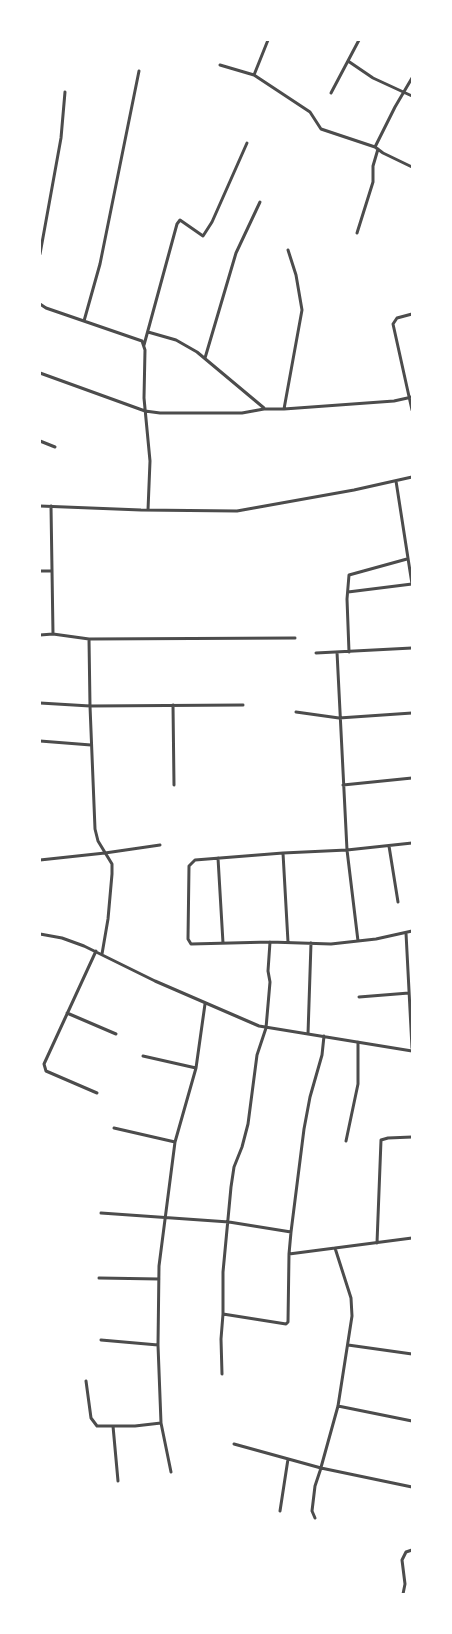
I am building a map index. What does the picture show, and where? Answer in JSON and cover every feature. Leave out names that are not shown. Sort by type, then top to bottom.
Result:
[{"type":"street","points":[[254,75],[268,40]]},
{"type":"street","points":[[331,93],[359,40]]},
{"type":"street","points":[[348,61],[373,78],[412,96]]},
{"type":"street","points":[[220,65],[254,75],[310,112],[321,130],[377,148],[412,167]]},
{"type":"street","points":[[84,321],[100,264],[139,71]]},
{"type":"street","points":[[358,233],[373,182],[373,166],[377,148],[412,78]]},
{"type":"street","points":[[40,254],[61,138],[65,92]]},
{"type":"street","points":[[148,510],[150,461],[143,385],[144,345],[176,224],[180,220],[203,236],[212,222],[247,143]]},
{"type":"street","points":[[205,358],[236,253],[260,202]]},
{"type":"street","points":[[284,409],[302,310],[298,281],[288,250]]},
{"type":"street","points":[[40,304],[46,308],[136,338],[142,341],[144,345]]},
{"type":"street","points":[[412,314],[397,318],[393,324],[411,398],[412,410]]},
{"type":"street","points":[[148,332],[176,340],[205,358],[232,383],[264,408]]},
{"type":"street","points":[[40,373],[145,411],[160,413],[242,414],[264,408],[284,409],[394,401],[411,398]]},
{"type":"street","points":[[40,441],[55,447]]},
{"type":"street","points":[[40,506],[237,511],[412,477]]},
{"type":"street","points":[[348,592],[412,584],[396,481]]},
{"type":"street","points":[[51,506],[53,634]]},
{"type":"street","points":[[349,652],[348,592],[350,574],[407,559]]},
{"type":"street","points":[[40,571],[51,571]]},
{"type":"street","points":[[40,634],[89,639],[295,638]]},
{"type":"street","points":[[89,639],[91,745],[96,829],[98,841],[112,864],[108,919],[102,954]]},
{"type":"street","points":[[316,653],[412,648]]},
{"type":"street","points":[[337,652],[347,850],[358,941]]},
{"type":"street","points":[[40,703],[90,706],[243,705]]},
{"type":"street","points":[[173,705],[174,785]]},
{"type":"street","points":[[296,712],[339,718],[412,713]]},
{"type":"street","points":[[40,741],[91,745]]},
{"type":"street","points":[[343,785],[412,778]]},
{"type":"street","points":[[412,843],[347,850],[196,860],[189,866],[188,939],[192,944],[270,942],[331,944],[412,932]]},
{"type":"street","points":[[40,860],[105,854],[160,845]]},
{"type":"street","points":[[389,846],[398,902]]},
{"type":"street","points":[[283,853],[288,942]]},
{"type":"street","points":[[218,858],[222,943]]},
{"type":"street","points":[[40,934],[62,938],[96,951],[205,1004],[266,1028],[412,1050],[406,933]]},
{"type":"street","points":[[222,1374],[223,1272],[234,1167],[248,1124],[257,1055],[266,1028],[270,982],[268,971],[270,942]]},
{"type":"street","points":[[308,1034],[311,943]]},
{"type":"street","points":[[96,951],[44,1061],[44,1070],[97,1093]]},
{"type":"street","points":[[359,997],[409,993]]},
{"type":"street","points":[[171,1472],[161,1423],[158,1345],[159,1279],[175,1142],[196,1068],[205,1004]]},
{"type":"street","points":[[67,1013],[116,1034]]},
{"type":"street","points":[[223,1314],[287,1324],[289,1254],[304,1129],[310,1097],[322,1055],[324,1036]]},
{"type":"street","points":[[346,1141],[358,1084],[358,1042]]},
{"type":"street","points":[[143,1056],[196,1068]]},
{"type":"street","points":[[114,1128],[175,1142]]},
{"type":"street","points":[[377,1243],[381,1140],[412,1137]]},
{"type":"street","points":[[101,1213],[229,1222],[291,1232]]},
{"type":"street","points":[[289,1254],[412,1238]]},
{"type":"street","points":[[315,1518],[312,1511],[315,1486],[338,1406],[353,1307],[335,1248]]},
{"type":"street","points":[[99,1278],[159,1279]]},
{"type":"street","points":[[101,1340],[158,1345]]},
{"type":"street","points":[[348,1345],[412,1354]]},
{"type":"street","points":[[86,1381],[93,1422],[97,1426],[135,1426],[161,1423]]},
{"type":"street","points":[[338,1406],[412,1421]]},
{"type":"street","points":[[113,1426],[118,1481]]},
{"type":"street","points":[[234,1444],[321,1468],[412,1486]]},
{"type":"street","points":[[280,1511],[288,1459]]},
{"type":"street","points":[[403,1594],[405,1584],[402,1560],[406,1552],[412,1550]]}]
